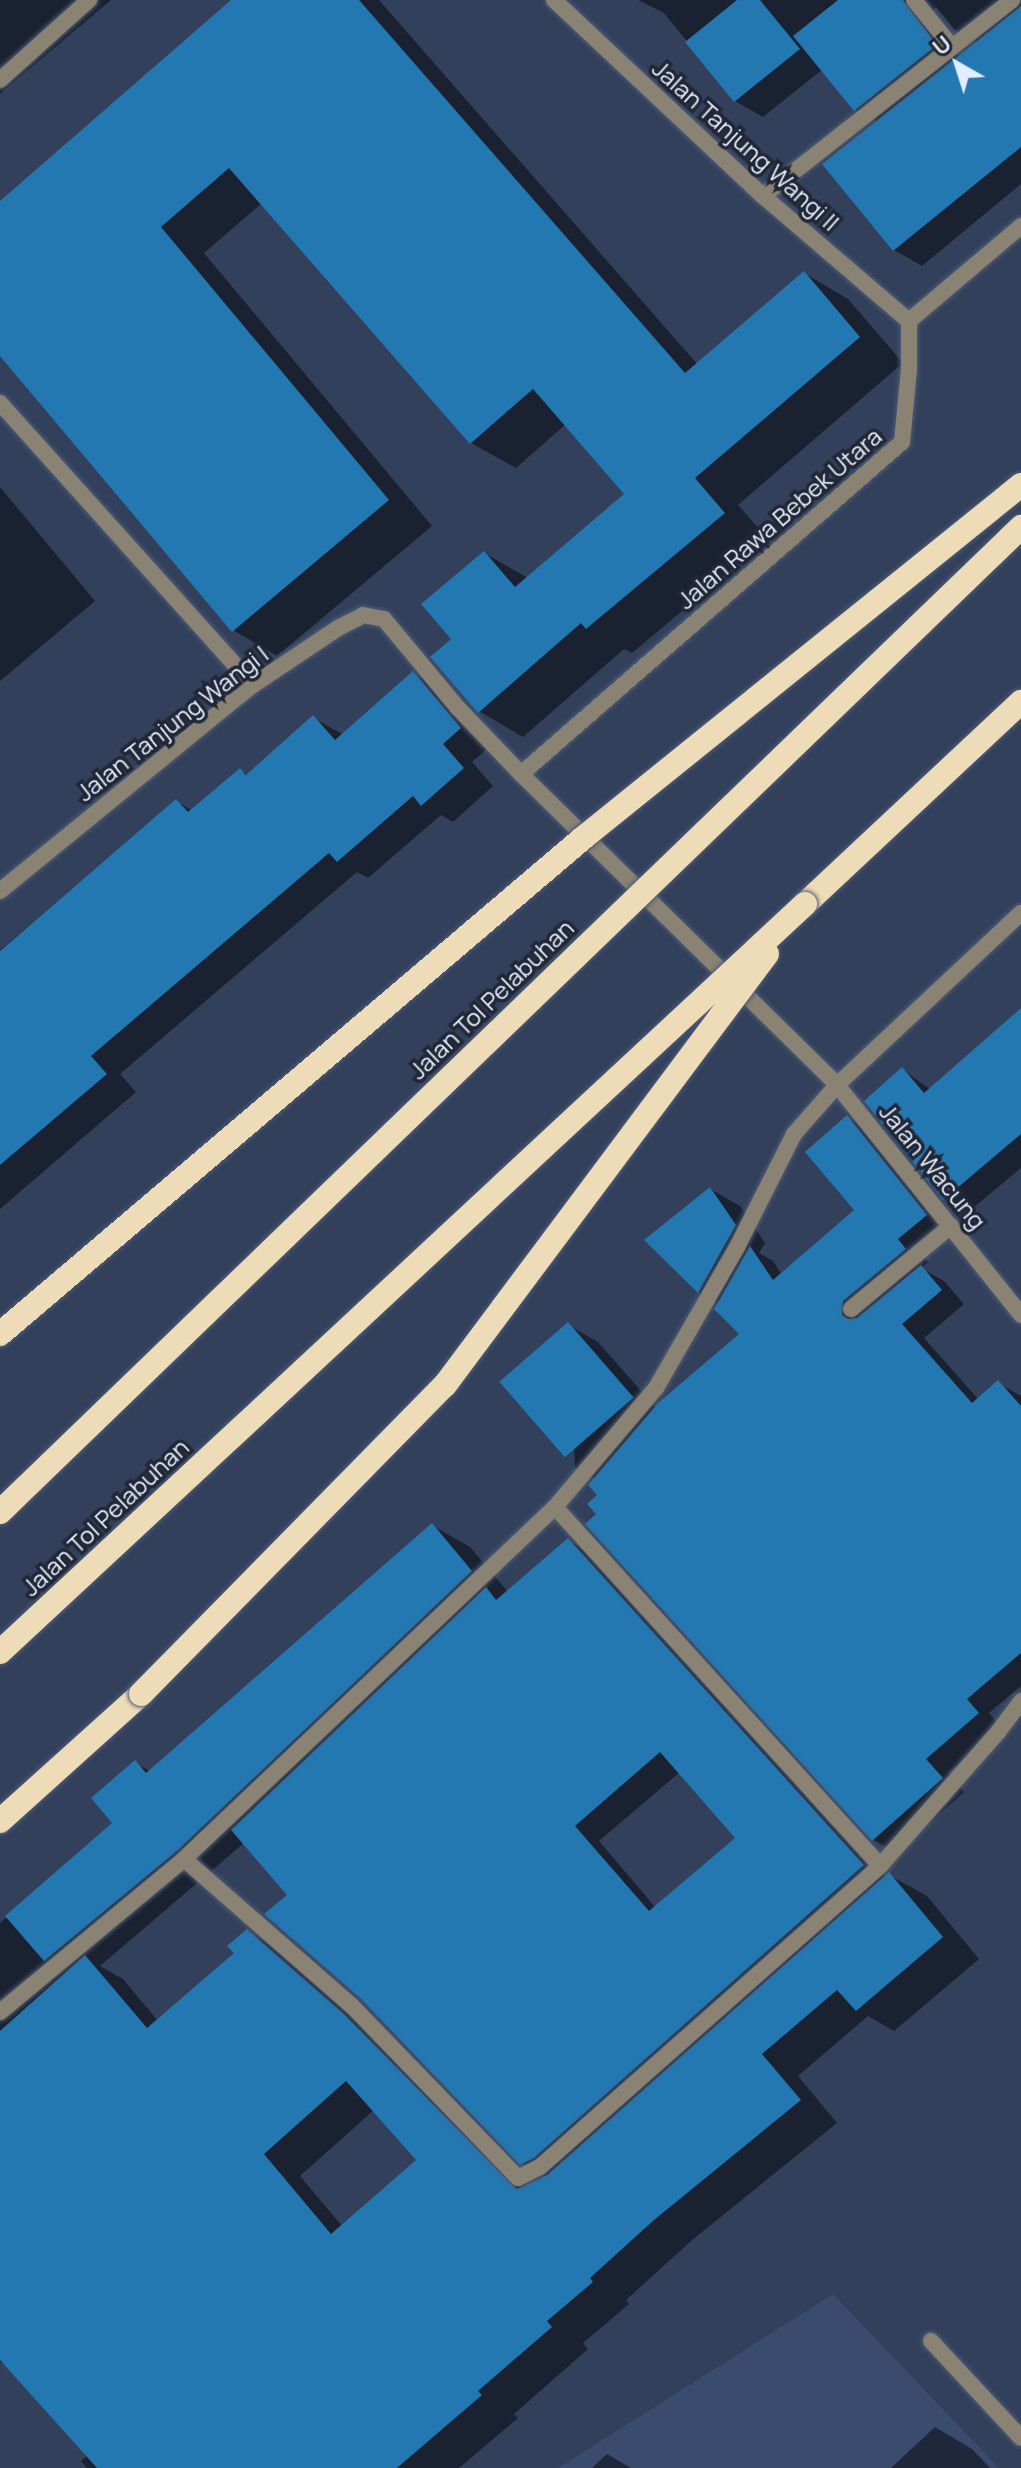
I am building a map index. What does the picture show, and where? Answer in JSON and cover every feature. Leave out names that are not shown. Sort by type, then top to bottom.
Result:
[{"type":"highway","points":[[0,1334],[583,838],[1021,485]]},
{"type":"highway","name":"Jalan Tol Pelabuhan","points":[[0,1512],[1021,527]]},
{"type":"highway","name":"Jalan Tol Pelabuhan","points":[[0,1652],[1021,702]]},
{"type":"highway","points":[[0,1821],[141,1694],[445,1385],[805,904]]},
{"type":"street","points":[[0,80],[89,0]]},
{"type":"street","name":"Jalan Tanjung Wangi II","points":[[554,0],[763,196],[909,321]]},
{"type":"street","points":[[914,0],[952,47]]},
{"type":"street","points":[[763,196],[1012,0]]},
{"type":"street","points":[[909,321],[1021,226]]},
{"type":"street","name":"Jalan Rawa Bebek Utara","points":[[521,774],[902,442],[909,369],[909,321]]},
{"type":"street","points":[[0,403],[253,685]]},
{"type":"street","name":"Jalan Tanjung Wangi I","points":[[0,891],[253,685],[338,628],[363,615],[384,619]]},
{"type":"street","name":"Jalan Wacung","points":[[384,619],[458,708],[521,774],[837,1085],[1021,1315]]},
{"type":"street","points":[[0,2012],[184,1859],[555,1507],[656,1388],[737,1247],[794,1134],[837,1085],[1021,913]]},
{"type":"street","points":[[851,1309],[951,1226]]},
{"type":"street","points":[[555,1507],[880,1866]]},
{"type":"street","points":[[184,1859],[352,2006],[518,2178],[540,2167],[880,1866],[998,1732],[1021,1701]]},
{"type":"street","points":[[931,2341],[1021,2438]]},
{"type":"shaded area","points":[[833,2294],[999,2468],[558,2468]]},
{"type":"building","points":[[231,0],[359,0],[685,373],[804,271],[860,337],[695,478],[725,513],[586,629],[581,623],[478,713],[430,657],[451,639],[421,604],[484,551],[515,587],[624,494],[533,389],[470,444],[229,168],[161,227],[389,500],[232,632],[0,356],[0,201]]},
{"type":"building","points":[[737,0],[760,0],[800,49],[734,102],[685,42]]},
{"type":"building","points":[[838,0],[903,0],[937,45],[854,111],[793,36]]},
{"type":"building","points":[[1021,6],[1021,147],[893,251],[822,164]]},
{"type":"building","points":[[413,671],[461,728],[443,744],[464,768],[421,806],[413,796],[337,862],[329,853],[91,1056],[107,1074],[0,1165],[0,951],[176,799],[188,812],[240,768],[246,775],[313,715],[335,740]]},
{"type":"building","points":[[1021,1008],[1021,1134],[943,1200],[864,1101],[902,1067],[924,1093]]},
{"type":"building","points":[[847,1115],[927,1215],[898,1239],[906,1249],[843,1301],[842,1315],[848,1319],[857,1318],[921,1265],[942,1290],[902,1324],[972,1403],[998,1380],[1021,1406],[1021,1653],[967,1699],[979,1713],[926,1759],[943,1778],[872,1841],[585,1524],[596,1514],[587,1504],[597,1495],[588,1485],[658,1403],[739,1334],[714,1309],[750,1246],[773,1280],[854,1210],[805,1152]]},
{"type":"building","points":[[710,1187],[736,1225],[698,1293],[644,1240]]},
{"type":"building","points":[[568,1322],[634,1397],[565,1457],[499,1382]]},
{"type":"building","points":[[432,1523],[472,1571],[177,1851],[44,1961],[5,1916],[112,1823],[91,1798],[135,1760],[146,1773]]},
{"type":"building","points":[[568,1538],[864,1865],[534,2158],[520,2165],[360,1998],[264,1914],[287,1895],[231,1830],[486,1587],[496,1600]],"holes":[[[660,1752],[735,1838],[649,1911],[575,1826]]]},
{"type":"building","points":[[889,1872],[943,1937],[856,2011],[837,1990],[762,2054],[801,2100],[654,2220],[590,2278],[593,2282],[547,2321],[552,2327],[478,2391],[482,2395],[397,2468],[97,2468],[0,2360],[0,2031],[85,1955],[147,2028],[234,1953],[227,1946],[247,1929],[344,2014],[517,2189],[547,2175]],"holes":[[[346,2081],[416,2160],[331,2234],[264,2154]]]}]
